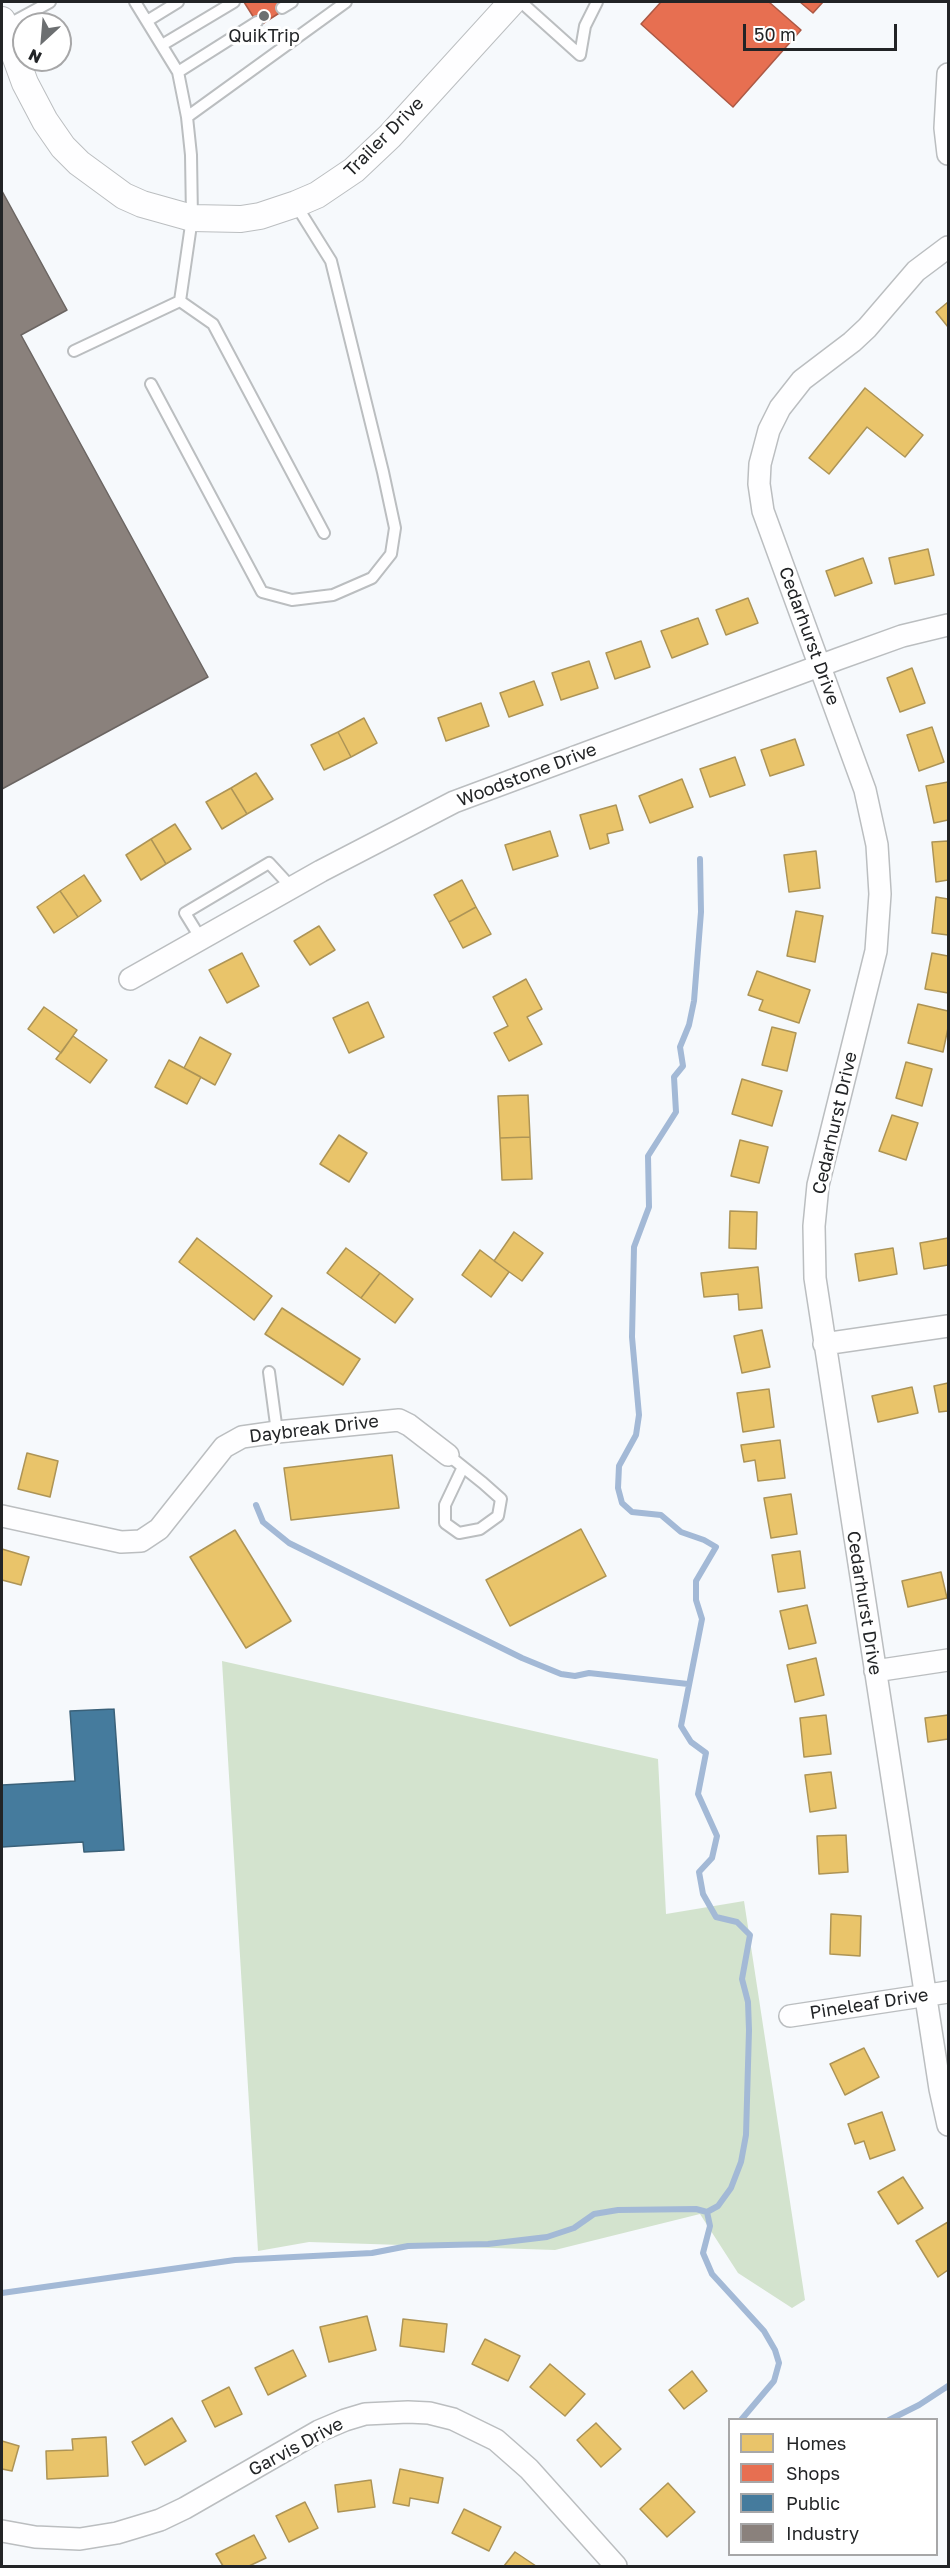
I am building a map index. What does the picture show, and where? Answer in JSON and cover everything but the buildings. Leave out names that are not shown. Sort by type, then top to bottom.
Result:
[{"type":"street","name":"Trailer Drive","points":[[3,23],[26,83],[45,122],[71,155],[99,180],[142,204],[192,218],[241,219],[296,204],[317,195],[354,170],[390,136],[512,2]]},
{"type":"street","points":[[948,74],[945,128],[948,154]]},
{"type":"street","name":"Cedarhurst Drive","points":[[948,247],[916,271],[852,342],[802,380],[780,408],[770,430],[760,464],[759,484],[763,511],[865,790],[873,819],[878,856],[880,894],[876,951],[827,1139],[818,1185],[814,1226],[815,1278],[925,1996],[948,2125]]},
{"type":"street","name":"Woodstone Drive","points":[[130,979],[292,888],[454,802],[902,636],[948,625]]},
{"type":"street","points":[[824,1344],[948,1326]]},
{"type":"street","name":"Daybreak Drive","points":[[2,1516],[121,1542],[141,1541],[159,1529],[224,1447],[242,1437],[277,1432],[399,1420],[456,1461]]},
{"type":"street","points":[[874,1671],[948,1660]]},
{"type":"street","name":"Pineleaf Drive","points":[[790,2016],[948,1992]]},
{"type":"street","name":"Garvis Drive","points":[[2,2531],[35,2537],[80,2539],[117,2533],[160,2520],[185,2508],[319,2432],[345,2420],[377,2413],[418,2412],[437,2415],[464,2424],[496,2440],[513,2453],[616,2566]]},
{"type":"lane","points":[[3,23],[50,2]]},
{"type":"lane","points":[[135,2],[178,72],[187,117],[191,156],[192,218],[180,300]]},
{"type":"lane","points":[[147,21],[178,2]]},
{"type":"lane","points":[[162,45],[234,2]]},
{"type":"lane","points":[[187,117],[346,2]]},
{"type":"lane","points":[[521,2],[580,55],[585,26],[597,2]]},
{"type":"lane","points":[[178,72],[257,22]]},
{"type":"lane","points":[[151,384],[262,592],[292,600],[333,595],[372,578],[391,554],[395,528],[331,261],[296,204]]},
{"type":"lane","points":[[74,351],[180,300]]},
{"type":"lane","points":[[180,300],[213,324],[324,533]]},
{"type":"lane","points":[[201,939],[185,913],[269,862],[292,888]]},
{"type":"lane","points":[[269,1372],[277,1432]]},
{"type":"lane","points":[[456,1461],[501,1499],[498,1516],[480,1529],[459,1533],[445,1523],[445,1505],[456,1461]]},
{"type":"green space","points":[[222,1661],[658,1759],[666,1914],[744,1901],[805,2300],[792,2308],[738,2273],[700,2214],[555,2250],[309,2242],[258,2251]]},
{"type":"waterway","points":[[2,2293],[235,2260],[372,2253],[408,2246],[488,2244],[547,2237],[574,2228],[594,2214],[618,2210],[696,2209],[707,2212],[718,2206],[731,2188],[741,2162],[746,2135],[749,2030],[748,2002],[742,1979],[750,1935],[737,1922],[716,1917],[703,1894],[699,1872],[712,1858],[717,1836],[698,1794],[706,1753],[691,1742],[681,1726],[702,1619],[696,1600],[696,1581],[716,1547],[681,1532],[661,1515],[632,1512],[622,1503],[618,1488],[619,1466],[636,1435],[639,1415],[632,1337],[634,1247],[649,1207],[648,1156],[676,1112],[674,1077],[683,1066],[680,1047],[689,1025],[694,1001],[701,912],[700,859]]},
{"type":"waterway","points":[[256,1505],[263,1522],[289,1543],[522,1658],[561,1674],[575,1676],[589,1673],[688,1684]]},
{"type":"waterway","points":[[707,2212],[710,2226],[703,2253],[712,2274],[764,2331],[775,2350],[779,2363],[774,2381],[743,2418]]},
{"type":"waterway","points":[[893,2418],[919,2405],[948,2386]]},
{"type":"place","name":"QuikTrip","points":[[264,16]]}]
